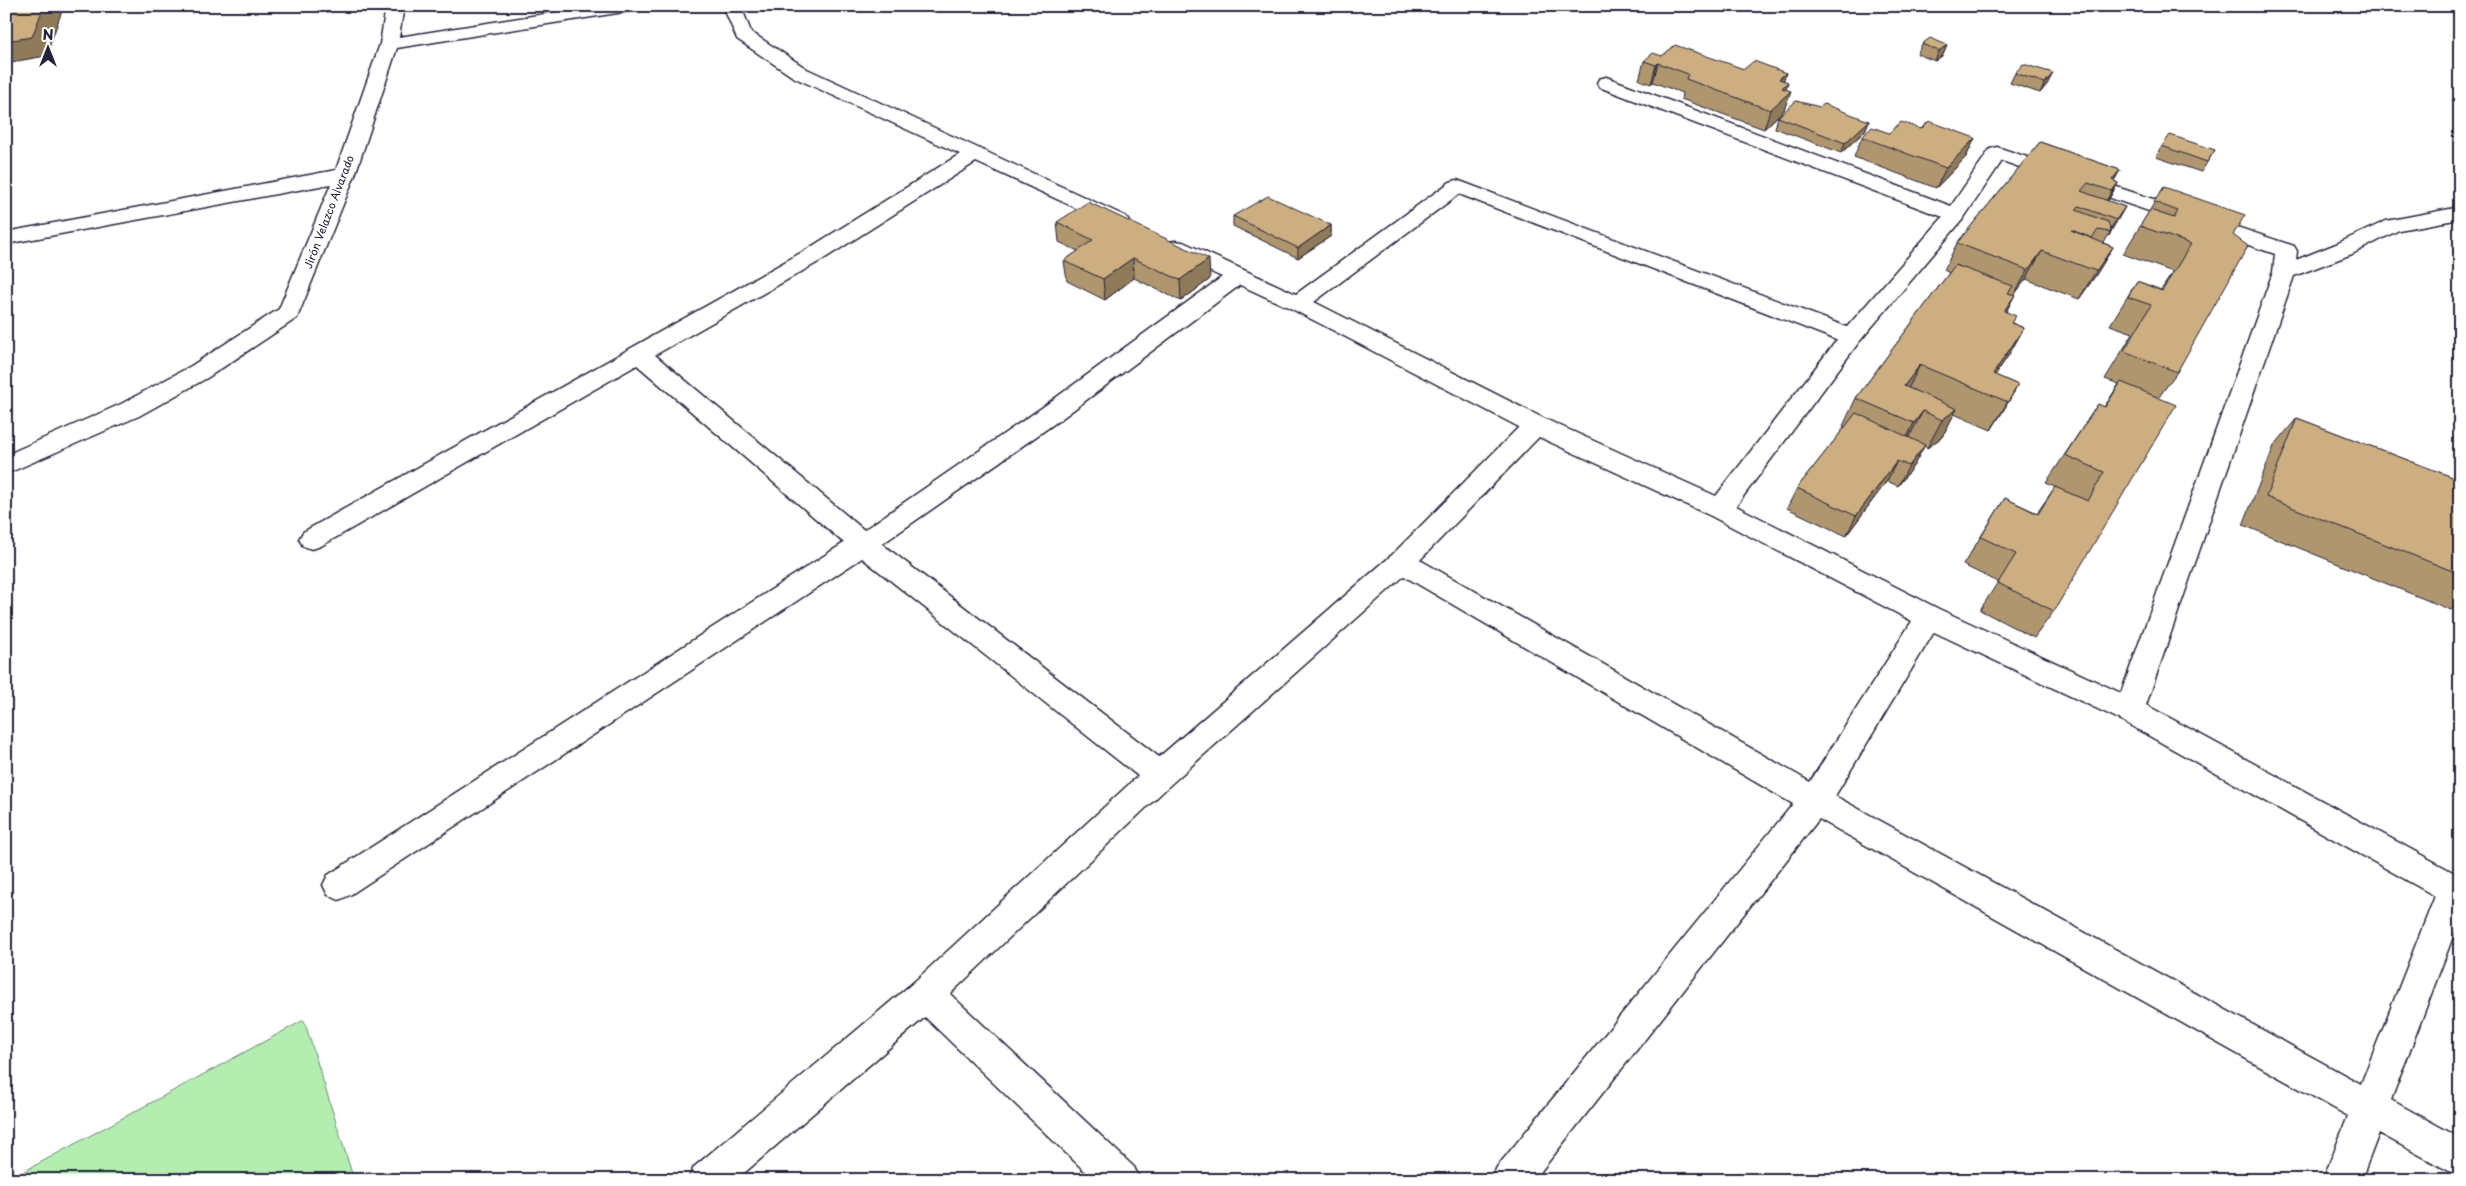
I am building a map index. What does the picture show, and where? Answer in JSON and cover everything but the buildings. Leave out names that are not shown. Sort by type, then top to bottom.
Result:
[{"type":"street","name":"Jirón Velazco Alvarado","points":[[6,465],[130,410],[199,372],[289,313],[345,175],[389,44],[395,6]]},
{"type":"street","points":[[389,44],[630,6]]},
{"type":"street","points":[[732,6],[743,35],[800,73],[1298,303],[1536,425],[1720,509],[1929,617],[2129,710],[2457,892],[2342,1180]]},
{"type":"street","points":[[1606,83],[1956,216]]},
{"type":"street","points":[[312,539],[814,255],[976,153]]},
{"type":"street","points":[[1720,509],[1851,336],[1956,216],[1997,153],[2286,250],[2284,272],[2129,710]]},
{"type":"street","points":[[6,238],[345,175]]},
{"type":"street","points":[[1298,303],[1457,186],[1851,336]]},
{"type":"street","points":[[2284,272],[2344,249],[2393,225],[2460,213]]},
{"type":"street","points":[[339,885],[863,544],[1052,413],[1237,276]]},
{"type":"street","points":[[638,353],[863,544],[1160,775]]},
{"type":"street","points":[[707,1180],[926,994],[1160,775],[1402,562],[1536,425]]},
{"type":"street","points":[[1402,562],[1815,801],[2460,1158]]},
{"type":"street","points":[[1510,1180],[1815,801],[1929,617]]},
{"type":"street","points":[[926,994],[1121,1180]]},
{"type":"green space","points":[[304,1020],[354,1180],[8,1180]]}]
